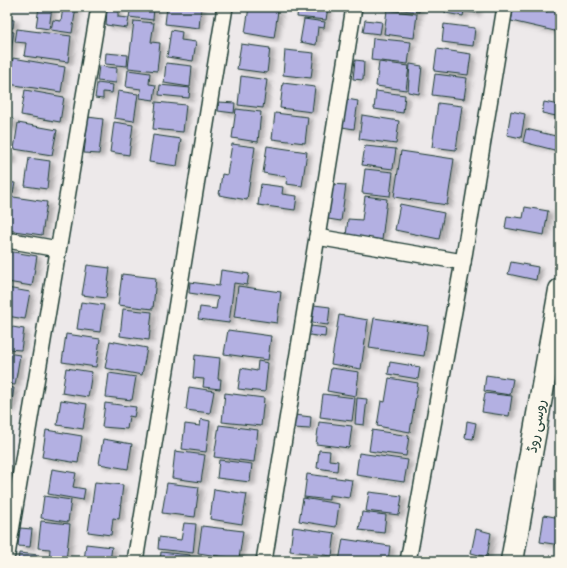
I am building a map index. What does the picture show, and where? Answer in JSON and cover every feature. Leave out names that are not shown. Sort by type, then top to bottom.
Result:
[{"type":"main road","name":"روسی روڈ","points":[[512,561],[560,290]]},
{"type":"street","points":[[7,555],[99,7]]},
{"type":"street","points":[[135,561],[225,7]]},
{"type":"street","points":[[264,561],[318,237],[354,7]]},
{"type":"street","points":[[408,561],[463,262],[505,7]]},
{"type":"street","points":[[318,237],[463,262]]},
{"type":"street","points":[[7,240],[58,249]]},
{"type":"building","points":[[39,7],[52,7],[49,29],[36,27]]},
{"type":"building","points":[[63,7],[76,7],[72,33],[51,30],[53,20],[61,21]]},
{"type":"building","points":[[131,7],[154,7],[153,20],[129,17]]},
{"type":"building","points":[[167,7],[201,7],[199,28],[165,24]]},
{"type":"building","points":[[249,7],[278,11],[274,38],[245,33]]},
{"type":"building","points":[[298,7],[328,7],[326,20],[297,17]]},
{"type":"building","points":[[378,7],[419,7],[419,12]]},
{"type":"building","points":[[446,7],[477,7],[476,13],[464,11],[463,16],[445,13]]},
{"type":"building","points":[[514,7],[525,7],[547,12],[548,7],[560,7],[559,32],[511,21]]},
{"type":"building","points":[[107,9],[118,10],[118,17],[129,18],[127,28],[106,25]]},
{"type":"building","points":[[387,10],[417,14],[414,38],[384,34]]},
{"type":"building","points":[[7,19],[14,20],[13,28],[7,28]]},
{"type":"building","points":[[304,19],[325,22],[324,28],[318,27],[316,45],[300,42]]},
{"type":"building","points":[[365,20],[382,22],[380,34],[363,32]]},
{"type":"building","points":[[134,21],[154,23],[151,42],[160,43],[157,71],[128,68]]},
{"type":"building","points":[[444,24],[475,28],[473,46],[442,42]]},
{"type":"building","points":[[17,29],[71,36],[68,62],[24,56],[26,43],[15,42]]},
{"type":"building","points":[[171,30],[182,32],[181,40],[196,42],[193,61],[167,57]]},
{"type":"building","points":[[7,31],[14,32],[10,56],[7,55]]},
{"type":"building","points":[[373,38],[411,42],[408,64],[371,60]]},
{"type":"building","points":[[241,44],[270,48],[267,73],[237,69]]},
{"type":"building","points":[[437,49],[471,54],[468,75],[434,71]]},
{"type":"building","points":[[285,50],[314,53],[311,78],[283,75]]},
{"type":"building","points":[[106,53],[128,55],[127,66],[105,64]]},
{"type":"building","points":[[13,58],[65,67],[61,92],[8,84]]},
{"type":"building","points":[[355,60],[364,61],[363,80],[353,79]]},
{"type":"building","points":[[379,62],[409,66],[406,90],[376,86]]},
{"type":"building","points":[[166,63],[192,66],[190,87],[164,83]]},
{"type":"building","points":[[410,64],[422,66],[419,94],[408,92]]},
{"type":"building","points":[[99,66],[117,68],[116,83],[97,81]]},
{"type":"building","points":[[128,70],[150,73],[149,84],[156,85],[154,100],[140,98],[141,89],[126,87]]},
{"type":"building","points":[[435,74],[467,78],[464,99],[432,95]]},
{"type":"building","points":[[241,76],[267,80],[263,108],[238,105]]},
{"type":"building","points":[[97,83],[113,85],[112,93],[103,92],[103,99],[95,98]]},
{"type":"building","points":[[283,83],[315,87],[312,112],[280,108]]},
{"type":"building","points":[[160,85],[190,88],[189,98],[159,95]]},
{"type":"building","points":[[25,90],[64,97],[60,122],[21,115]]},
{"type":"building","points":[[118,91],[138,94],[134,121],[114,118]]},
{"type":"building","points":[[376,91],[405,95],[403,113],[374,109]]},
{"type":"building","points":[[560,97],[560,129],[554,128],[556,116],[542,113],[544,102],[559,105]]},
{"type":"building","points":[[347,99],[358,101],[354,129],[342,127]]},
{"type":"building","points":[[156,102],[186,105],[183,132],[153,129]]},
{"type":"building","points":[[219,102],[235,103],[234,113],[218,111]]},
{"type":"building","points":[[438,103],[462,106],[456,150],[432,147]]},
{"type":"building","points":[[236,109],[261,112],[258,142],[232,138]]},
{"type":"building","points":[[511,111],[525,114],[521,138],[507,135]]},
{"type":"building","points":[[275,113],[308,117],[305,143],[272,139]]},
{"type":"building","points":[[362,115],[399,121],[396,144],[359,139]]},
{"type":"building","points":[[88,117],[103,119],[99,154],[84,153]]},
{"type":"building","points":[[7,119],[13,119],[12,128],[9,127],[7,140]]},
{"type":"building","points":[[114,122],[133,125],[129,155],[110,152]]},
{"type":"building","points":[[18,123],[57,130],[52,155],[14,149]]},
{"type":"building","points":[[526,129],[560,137],[558,151],[523,142]]},
{"type":"building","points":[[153,135],[181,139],[177,166],[149,162]]},
{"type":"building","points":[[232,144],[255,147],[247,200],[219,195],[222,174],[227,175]]},
{"type":"building","points":[[267,146],[307,152],[302,186],[286,184],[287,177],[263,173]]},
{"type":"building","points":[[365,146],[396,149],[393,169],[362,165]]},
{"type":"building","points":[[401,151],[454,159],[447,205],[394,197]]},
{"type":"building","points":[[7,153],[12,153],[11,162],[7,161]]},
{"type":"building","points":[[29,158],[50,161],[47,189],[25,186]]},
{"type":"building","points":[[365,169],[393,172],[390,196],[362,193]]},
{"type":"building","points":[[7,182],[15,183],[13,193],[7,192]]},
{"type":"building","points":[[261,184],[283,187],[282,194],[297,196],[295,210],[258,205]]},
{"type":"building","points":[[332,184],[346,185],[341,221],[328,219]]},
{"type":"building","points":[[7,196],[47,202],[42,235],[7,230]]},
{"type":"building","points":[[365,196],[387,199],[382,240],[346,235],[348,219],[362,220]]},
{"type":"building","points":[[400,204],[444,213],[439,239],[395,230]]},
{"type":"building","points":[[525,207],[548,211],[544,235],[505,228],[507,216],[523,218]]},
{"type":"building","points":[[7,251],[37,256],[32,286],[7,282]]},
{"type":"building","points":[[511,262],[538,267],[536,280],[508,274]]},
{"type":"building","points":[[87,265],[110,268],[106,298],[82,295]]},
{"type":"building","points":[[221,270],[249,274],[247,285],[234,283],[229,323],[198,319],[200,307],[216,309],[218,297],[189,293],[190,282],[219,286]]},
{"type":"building","points":[[122,274],[156,278],[153,309],[118,305]]},
{"type":"building","points":[[238,286],[281,292],[277,323],[234,317]]},
{"type":"building","points":[[7,288],[30,292],[25,319],[7,316]]},
{"type":"building","points":[[81,302],[104,305],[100,332],[77,329]]},
{"type":"building","points":[[314,305],[330,307],[328,325],[312,323]]},
{"type":"building","points":[[123,309],[152,312],[149,340],[120,336]]},
{"type":"building","points":[[339,315],[368,320],[361,369],[331,364]]},
{"type":"building","points":[[374,318],[428,326],[424,356],[369,348]]},
{"type":"building","points":[[7,326],[24,329],[21,350],[7,349]]},
{"type":"building","points":[[311,326],[326,328],[325,337],[309,335]]},
{"type":"building","points":[[228,330],[271,336],[268,360],[224,354]]},
{"type":"building","points":[[66,334],[100,339],[96,367],[62,362]]},
{"type":"building","points":[[110,341],[147,348],[142,375],[105,368]]},
{"type":"building","points":[[7,353],[20,355],[15,385],[7,384]]},
{"type":"building","points":[[195,355],[220,358],[218,379],[221,379],[220,389],[203,387],[204,379],[193,378]]},
{"type":"building","points":[[258,361],[268,363],[265,392],[238,389],[241,368],[257,371]]},
{"type":"building","points":[[390,362],[420,367],[418,379],[388,374]]},
{"type":"building","points":[[66,368],[92,372],[88,397],[62,393]]},
{"type":"building","points":[[331,368],[359,372],[356,396],[327,391]]},
{"type":"building","points":[[109,373],[136,377],[132,400],[106,397]]},
{"type":"building","points":[[486,375],[513,379],[510,395],[484,391]]},
{"type":"building","points":[[389,378],[418,383],[410,432],[377,426],[381,401],[385,402]]},
{"type":"building","points":[[7,387],[14,388],[11,409],[7,408]]},
{"type":"building","points":[[189,387],[214,391],[210,413],[186,410]]},
{"type":"building","points":[[225,393],[264,398],[261,426],[222,422]]},
{"type":"building","points":[[485,393],[512,396],[509,416],[482,412]]},
{"type":"building","points":[[323,394],[355,398],[352,421],[320,417]]},
{"type":"building","points":[[357,398],[367,399],[364,425],[355,424]]},
{"type":"building","points":[[61,400],[87,404],[83,429],[57,425]]},
{"type":"building","points":[[105,403],[136,407],[134,417],[129,416],[127,429],[102,427]]},
{"type":"building","points":[[295,415],[311,417],[310,429],[293,428]]},
{"type":"building","points":[[201,419],[210,421],[206,452],[182,449],[185,424],[200,426]]},
{"type":"building","points":[[467,421],[476,423],[473,439],[465,438]]},
{"type":"building","points":[[319,422],[352,426],[349,448],[316,444]]},
{"type":"building","points":[[219,425],[258,430],[254,462],[214,457]]},
{"type":"building","points":[[46,430],[82,436],[78,463],[42,457]]},
{"type":"building","points":[[372,430],[409,436],[406,456],[369,451]]},
{"type":"building","points":[[103,439],[132,444],[128,469],[99,464]]},
{"type":"building","points":[[319,450],[330,451],[329,460],[338,461],[337,471],[317,468]]},
{"type":"building","points":[[175,451],[205,455],[201,482],[172,478]]},
{"type":"building","points":[[359,453],[408,460],[404,482],[356,475]]},
{"type":"building","points":[[219,460],[252,464],[250,482],[217,478]]},
{"type":"building","points":[[52,469],[76,473],[73,487],[85,489],[83,500],[48,494]]},
{"type":"building","points":[[307,474],[352,480],[349,498],[329,495],[329,500],[304,497]]},
{"type":"building","points":[[95,482],[123,485],[119,519],[113,518],[111,535],[88,532]]},
{"type":"building","points":[[167,483],[199,487],[195,517],[162,513]]},
{"type":"building","points":[[214,489],[247,494],[242,524],[210,519]]},
{"type":"building","points":[[369,492],[402,496],[399,515],[366,511]]},
{"type":"building","points":[[44,496],[71,500],[68,522],[41,518]]},
{"type":"building","points":[[303,498],[339,504],[336,527],[299,521]]},
{"type":"building","points":[[362,512],[386,515],[384,533],[359,530]]},
{"type":"building","points":[[544,515],[560,518],[560,545],[540,542]]},
{"type":"building","points":[[41,521],[70,524],[66,561],[49,561],[50,549],[38,548]]},
{"type":"building","points":[[184,523],[196,524],[193,553],[158,549],[159,537],[181,540]]},
{"type":"building","points":[[202,526],[243,531],[239,559],[198,553]]},
{"type":"building","points":[[293,527],[335,533],[332,556],[290,551]]},
{"type":"building","points":[[20,528],[32,529],[30,547],[18,546]]},
{"type":"building","points":[[476,529],[491,533],[487,557],[471,553]]},
{"type":"building","points":[[343,539],[390,546],[388,561],[339,561]]},
{"type":"building","points":[[86,544],[112,547],[110,561],[84,561]]},
{"type":"building","points":[[161,552],[190,555],[189,561],[160,561]]},
{"type":"building","points":[[19,553],[39,555],[38,561],[18,561]]},
{"type":"building","points":[[284,557],[322,561],[284,561]]}]
